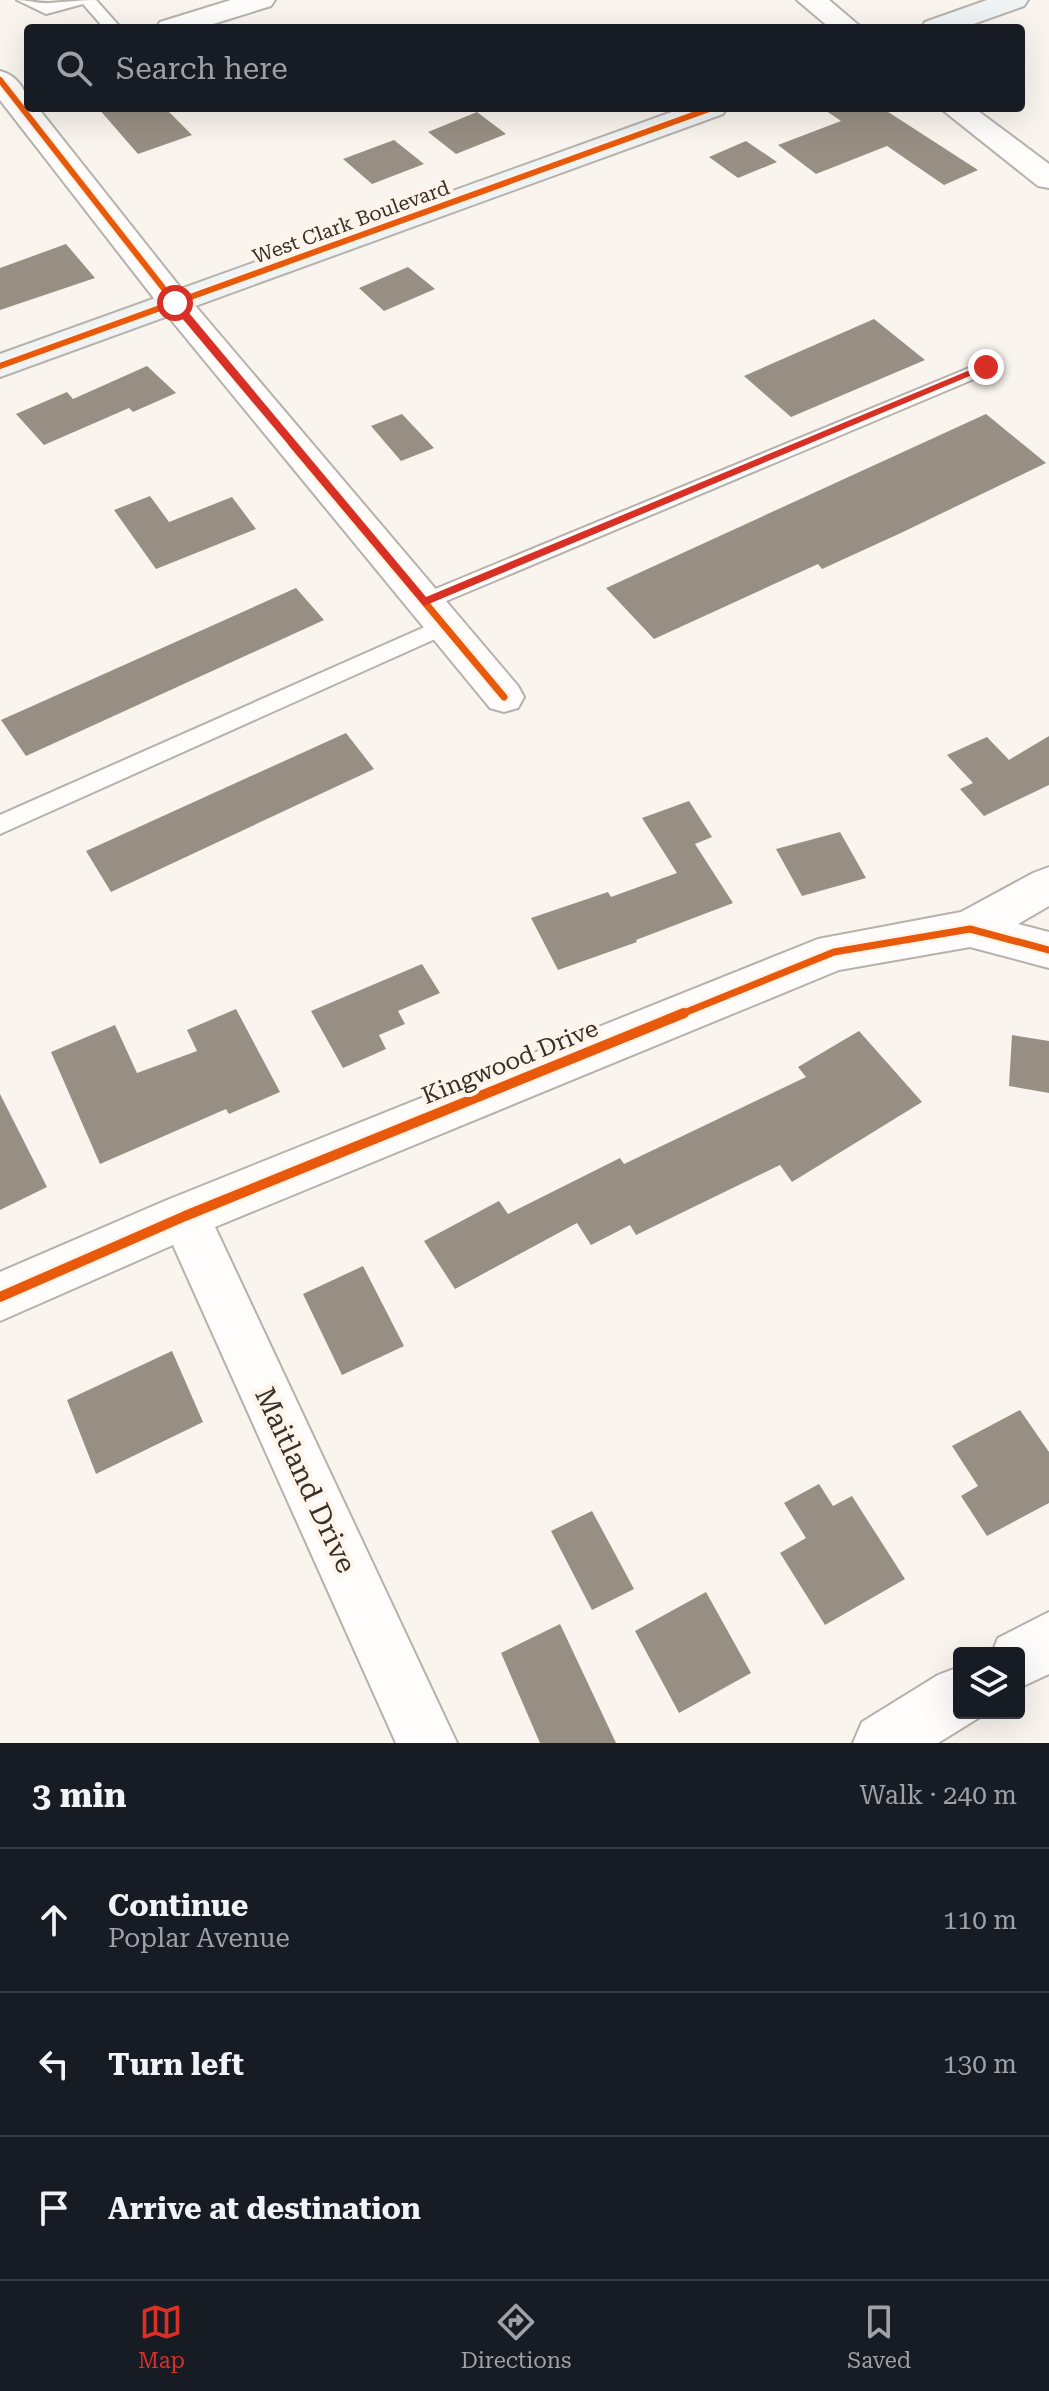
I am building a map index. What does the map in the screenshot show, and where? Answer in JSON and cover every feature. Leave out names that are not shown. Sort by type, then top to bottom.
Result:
[{"type":"street","points":[[183,24],[261,0]]},
{"type":"street","points":[[811,0],[843,24]]},
{"type":"street","points":[[946,24],[1014,0]]},
{"type":"street","points":[[0,69],[24,72]]},
{"type":"street","points":[[0,80],[24,111]]},
{"type":"street","points":[[25,112],[175,303],[504,697]]},
{"type":"street","name":"West Clark Boulevard","points":[[0,366],[701,112]]},
{"type":"street","points":[[960,112],[1049,179]]},
{"type":"street","points":[[970,929],[1049,885]]},
{"type":"street","name":"Kingwood Drive","points":[[0,1297],[185,1216],[834,952],[970,929],[1049,950]]},
{"type":"street","name":"Maitland Drive","points":[[185,1216],[427,1743]]},
{"type":"street","points":[[1025,1655],[1049,1641]]},
{"type":"street","points":[[883,1743],[953,1700]]},
{"type":"lane","points":[[25,0],[46,9],[81,0]]},
{"type":"lane","points":[[88,0],[109,24]]},
{"type":"lane","points":[[0,825],[434,614],[986,367]]},
{"type":"building","points":[[101,112],[169,112],[192,135],[138,154]]},
{"type":"building","points":[[477,112],[506,134],[456,154],[428,132]]},
{"type":"building","points":[[828,112],[888,112],[978,170],[944,185],[887,146],[816,174],[778,145],[841,121]]},
{"type":"building","points":[[394,140],[424,164],[372,184],[343,159]]},
{"type":"building","points":[[746,141],[777,162],[738,178],[709,157]]},
{"type":"building","points":[[66,244],[95,278],[0,310],[0,268]]},
{"type":"building","points":[[408,267],[435,289],[384,311],[359,288]]},
{"type":"building","points":[[874,319],[925,360],[791,417],[744,376]]},
{"type":"building","points":[[147,366],[176,393],[133,412],[129,408],[44,445],[16,414],[67,392],[73,399]]},
{"type":"building","points":[[402,414],[434,448],[401,461],[371,426]]},
{"type":"building","points":[[986,414],[1046,463],[822,569],[818,564],[654,639],[606,588]]},
{"type":"building","points":[[150,496],[169,522],[232,497],[256,529],[156,569],[114,510]]},
{"type":"building","points":[[296,588],[324,620],[26,756],[1,720]]},
{"type":"building","points":[[346,733],[374,769],[111,892],[86,851]]},
{"type":"building","points":[[1049,736],[1049,785],[984,816],[960,789],[973,783],[947,755],[987,737],[1009,760]]},
{"type":"building","points":[[689,801],[712,837],[695,844],[733,903],[558,970],[531,918],[608,892],[611,897],[677,873],[642,818]]},
{"type":"building","points":[[840,832],[866,878],[802,896],[776,849]]},
{"type":"building","points":[[422,964],[440,993],[398,1011],[405,1024],[379,1035],[386,1049],[343,1068],[311,1011]]},
{"type":"building","points":[[236,1009],[280,1092],[229,1114],[226,1109],[100,1164],[51,1052],[115,1025],[137,1073],[197,1051],[187,1030]]},
{"type":"building","points":[[859,1031],[922,1102],[792,1182],[780,1165],[636,1235],[630,1225],[591,1245],[577,1223],[455,1289],[424,1241],[499,1201],[508,1214],[620,1158],[624,1164],[806,1077],[798,1067]]},
{"type":"building","points":[[1012,1035],[1049,1041],[1049,1093],[1009,1086]]},
{"type":"building","points":[[0,1094],[47,1187],[0,1210]]},
{"type":"building","points":[[363,1266],[404,1346],[342,1375],[303,1294]]},
{"type":"building","points":[[172,1351],[203,1422],[96,1474],[67,1400]]},
{"type":"building","points":[[1020,1410],[1049,1452],[1049,1503],[987,1536],[961,1496],[978,1486],[952,1446]]},
{"type":"building","points":[[819,1484],[833,1506],[852,1496],[905,1579],[825,1625],[780,1553],[806,1538],[784,1503]]},
{"type":"building","points":[[592,1511],[634,1589],[592,1610],[551,1531]]},
{"type":"building","points":[[706,1592],[751,1673],[679,1713],[635,1631]]},
{"type":"building","points":[[560,1624],[616,1743],[540,1743],[501,1653]]},
{"type":"cycle path","points":[[0,80],[24,111]]},
{"type":"cycle path","points":[[25,112],[175,303],[504,697]]},
{"type":"cycle path","points":[[0,366],[701,112]]},
{"type":"cycle path","points":[[0,1297],[185,1216],[834,952],[970,929],[1049,950]]},
{"type":"route","points":[[175,303],[424,602],[986,367]]}]
